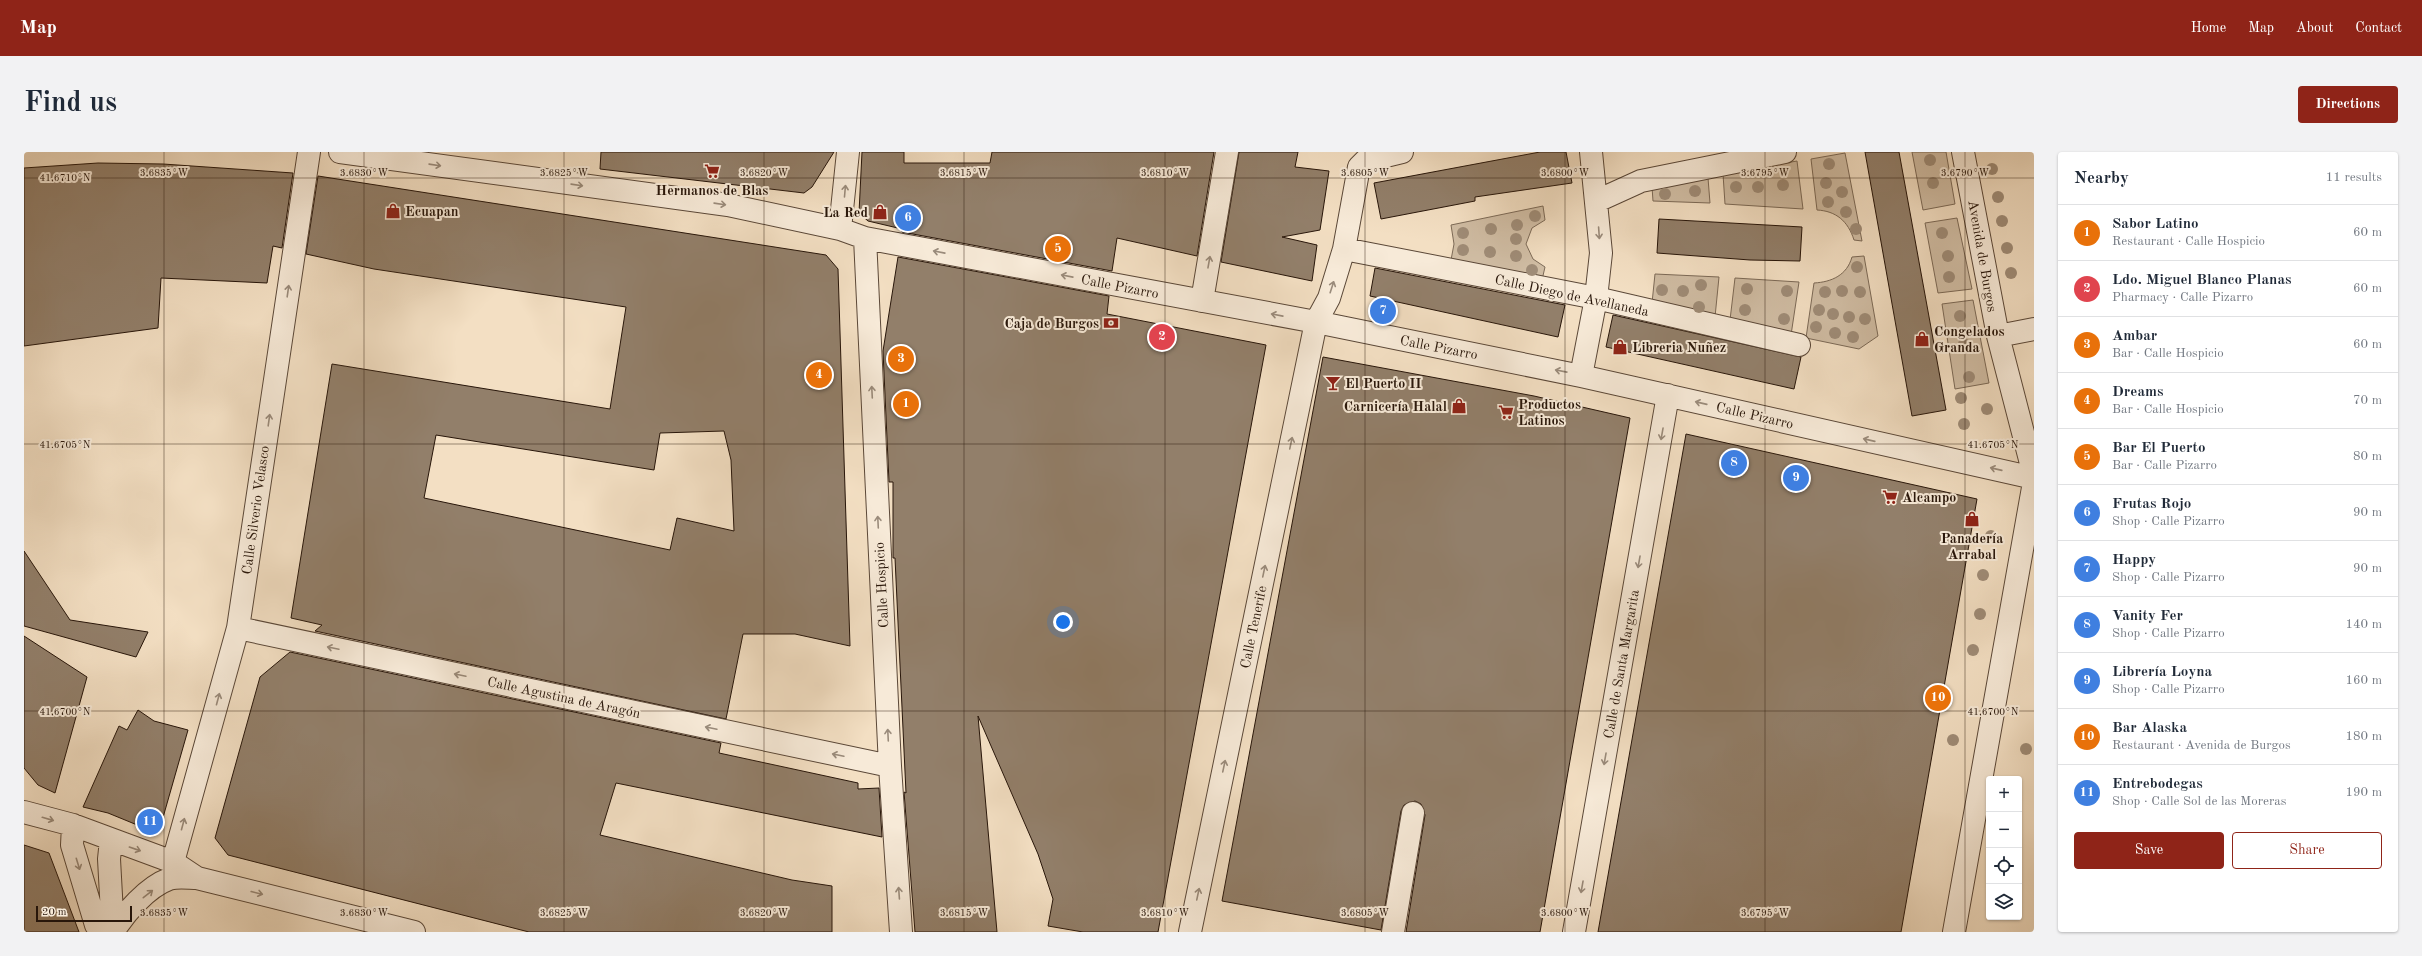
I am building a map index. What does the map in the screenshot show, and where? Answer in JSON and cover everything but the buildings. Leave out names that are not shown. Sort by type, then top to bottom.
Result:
[{"type":"street","name":"Calle Silverio Velasco","points":[[173,862],[238,628],[309,152]]},
{"type":"street","name":"Calle Pizarro","points":[[340,152],[728,205],[840,229],[865,238],[1316,322],[1581,376],[2034,476]]},
{"type":"street","points":[[840,229],[848,152]]},
{"type":"street","points":[[1202,301],[1227,152]]},
{"type":"street","name":"Calle Tenerife","points":[[1190,932],[1316,322],[1329,298],[1344,249],[1359,168],[1365,161],[1402,152]]},
{"type":"street","points":[[1581,376],[1596,298],[1601,253],[1591,152]]},
{"type":"street","points":[[1597,201],[1641,181],[1785,152]]},
{"type":"street","name":"Avenida de Burgos","points":[[1964,152],[1998,336],[2034,476]]},
{"type":"street","name":"Calle Hospicio","points":[[865,238],[890,766],[901,932]]},
{"type":"street","name":"Calle Diego de Avellaneda","points":[[1344,249],[1596,298],[1799,345]]},
{"type":"street","points":[[1998,336],[2034,329]]},
{"type":"street","name":"Calle de Santa Margarita","points":[[1574,932],[1668,395]]},
{"type":"street","points":[[1954,932],[2034,482]]},
{"type":"street","name":"Calle Agustina de Aragón","points":[[238,628],[890,766]]},
{"type":"street","points":[[24,812],[73,826],[173,862],[197,878]]},
{"type":"street","points":[[1393,932],[1413,813]]},
{"type":"street","points":[[73,826],[72,845],[96,925],[101,932]]},
{"type":"street","points":[[111,840],[109,859],[113,932]]},
{"type":"street","points":[[113,932],[127,910],[160,884],[170,879],[197,878],[414,932]]},
{"type":"shaded area","points":[[1912,152],[1946,152],[1955,204],[1923,210]]},
{"type":"shaded area","points":[[1845,153],[1862,241],[1854,240],[1845,222],[1840,218],[1830,212],[1817,210],[1811,159]]},
{"type":"shaded area","points":[[1797,161],[1803,209],[1725,204],[1723,174]]},
{"type":"shaded area","points":[[1708,178],[1710,203],[1653,201],[1652,187]]},
{"type":"shaded area","points":[[1543,206],[1545,220],[1532,228],[1526,244],[1533,259],[1545,267],[1542,280],[1451,260],[1454,244],[1451,225]]},
{"type":"shaded area","points":[[1957,218],[1972,289],[1938,293],[1925,223]]},
{"type":"shaded area","points":[[1864,256],[1878,336],[1859,349],[1806,338],[1814,283],[1833,279],[1843,273],[1852,257]]},
{"type":"shaded area","points":[[1655,274],[1719,277],[1715,317],[1652,303]]},
{"type":"shaded area","points":[[1735,278],[1799,282],[1791,335],[1730,320]]},
{"type":"shaded area","points":[[1973,300],[1989,383],[1955,389],[1942,304]]},
{"type":"place","name":"Hermanos de Blas","points":[[712,171]]},
{"type":"place","name":"Ecuapan","points":[[393,211]]},
{"type":"place","name":"La Red","points":[[880,212]]},
{"type":"place","name":"Frutas Rojo","points":[[908,218]]},
{"type":"place","name":"Bar El Puerto","points":[[1058,249]]},
{"type":"place","name":"Happy","points":[[1383,311]]},
{"type":"place","name":"Caja de Burgos","points":[[1111,323]]},
{"type":"place","name":"Ldo. Miguel Blanco Planas","points":[[1162,337]]},
{"type":"place","name":"Congelados Granda","points":[[1922,339]]},
{"type":"place","name":"Libreria Nuñez","points":[[1620,347]]},
{"type":"place","name":"Ambar","points":[[901,359]]},
{"type":"place","name":"Dreams","points":[[819,375]]},
{"type":"place","name":"El Puerto II","points":[[1333,383]]},
{"type":"place","name":"Sabor Latino","points":[[906,404]]},
{"type":"place","name":"Carnicería Halal","points":[[1459,406]]},
{"type":"place","name":"Productos Latinos","points":[[1506,412]]},
{"type":"place","name":"Vanity Fer","points":[[1734,463]]},
{"type":"place","name":"Librería Loyna","points":[[1796,478]]},
{"type":"place","name":"Alcampo","points":[[1890,497]]},
{"type":"place","name":"Panadería Arrabal","points":[[1972,519]]},
{"type":"place","name":"Bar Alaska","points":[[1938,698]]},
{"type":"place","name":"Entrebodegas","points":[[150,822]]}]
